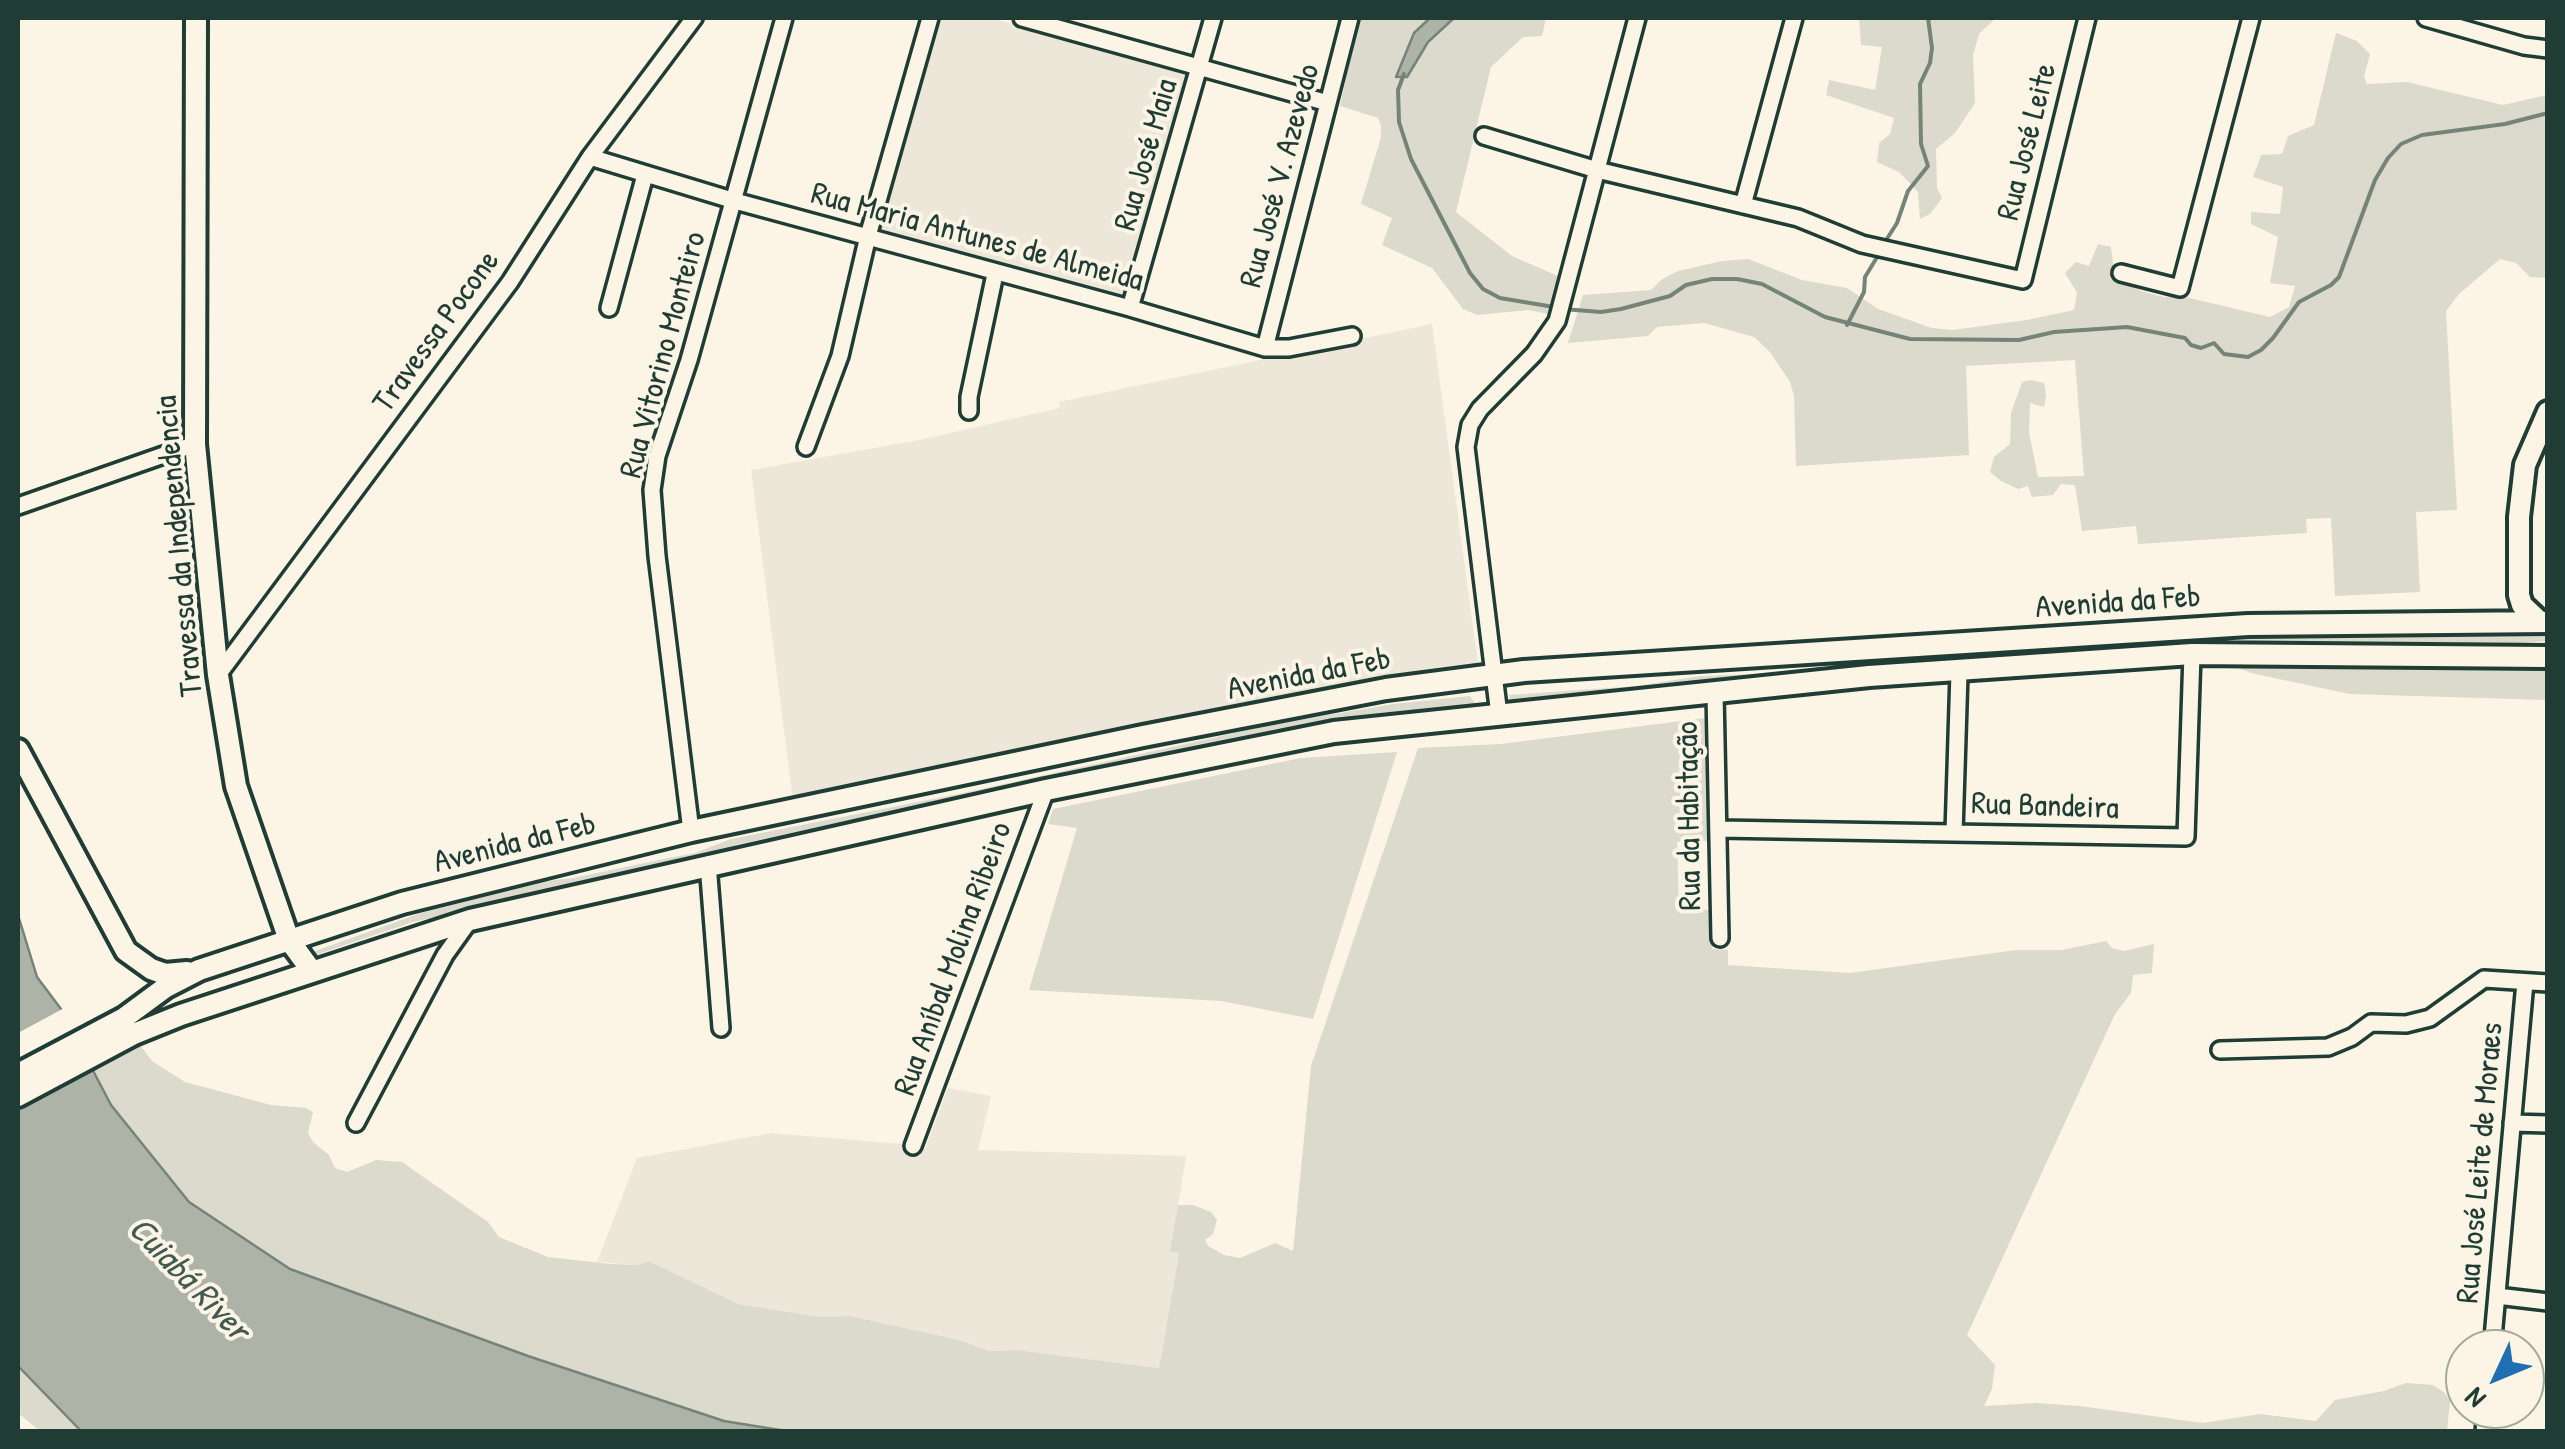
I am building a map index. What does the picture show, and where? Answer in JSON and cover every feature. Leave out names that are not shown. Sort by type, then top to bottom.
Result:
[{"type":"main road","name":"Travessa da Independencia","points":[[196,18],[195,444],[218,675],[236,786],[289,940],[311,970]]},
{"type":"main road","points":[[2544,622],[2522,605],[2517,582],[2520,495],[2548,412]]},
{"type":"main road","points":[[2484,621],[2504,610],[2517,582]]},
{"type":"main road","name":"Avenida da Feb","points":[[129,1026],[166,987],[199,970],[402,903],[691,831],[1386,689],[1496,675],[2248,625],[2544,622]]},
{"type":"main road","name":"Avenida da Feb","points":[[129,1026],[470,920],[1046,790],[1282,744],[1483,730],[1490,728],[1499,715],[1869,676],[2192,654],[2548,657]]},
{"type":"main road","points":[[18,750],[126,951],[165,974],[199,970]]},
{"type":"main road","points":[[18,1074],[129,1026]]},
{"type":"main road","points":[[18,1096],[129,1026]]},
{"type":"street","name":"Travessa Pocone","points":[[218,675],[510,282],[590,157],[694,18]]},
{"type":"street","name":"Rua Vitorino Monteiro","points":[[691,831],[652,490],[657,456],[735,202],[784,18]]},
{"type":"street","points":[[806,447],[840,356],[868,236],[930,18]]},
{"type":"street","points":[[1022,18],[1067,23],[1328,102]]},
{"type":"street","name":"Rua José Maia","points":[[1130,308],[1213,18]]},
{"type":"street","name":"Rua José V. Azevedo","points":[[1264,348],[1350,18]]},
{"type":"street","points":[[1499,715],[1466,447],[1470,424],[1480,408],[1534,354],[1557,321],[1637,18]]},
{"type":"street","points":[[1484,136],[1597,170],[1743,205],[1794,18]]},
{"type":"street","name":"Rua José Leite","points":[[1743,205],[1798,218],[1872,247],[2022,280],[2087,18]]},
{"type":"street","points":[[2122,273],[2180,288],[2251,18]]},
{"type":"street","points":[[2426,18],[2455,22],[2524,46],[2548,49]]},
{"type":"street","name":"Rua Maria Antunes de Almeida","points":[[590,157],[735,202],[1264,348],[1288,348],[1352,336]]},
{"type":"street","points":[[610,308],[644,175]]},
{"type":"street","points":[[969,411],[968,397],[996,274]]},
{"type":"street","points":[[18,506],[195,444]]},
{"type":"street","name":"Rua Bandeira","points":[[1719,829],[2186,837],[2192,654]]},
{"type":"street","points":[[1954,832],[1959,672]]},
{"type":"street","name":"Rua da Habitação","points":[[1715,693],[1720,938]]},
{"type":"street","name":"Rua Aníbal Molina Ribeiro","points":[[914,1146],[1046,790]]},
{"type":"street","points":[[708,864],[721,1028]]},
{"type":"street","points":[[356,1123],[445,955],[470,920]]},
{"type":"street","points":[[427,933],[445,955]]},
{"type":"street","points":[[2220,1050],[2328,1047],[2352,1037],[2371,1022],[2406,1024],[2430,1018],[2484,979],[2548,983]]},
{"type":"street","name":"Rua José Leite de Moraes","points":[[2494,1329],[2524,982]]},
{"type":"street","points":[[2512,1123],[2548,1124]]},
{"type":"street","points":[[2496,1296],[2548,1302]]},
{"type":"shaded area","points":[[938,18],[991,18],[1188,72],[1127,299],[880,231]]},
{"type":"shaded area","points":[[1359,18],[1430,18],[1414,33],[1407,77],[1428,42],[1454,18],[1546,18],[1542,36],[1523,37],[1491,67],[1456,212],[1512,256],[1560,277],[1554,315],[1528,310],[1477,315],[1463,309],[1432,268],[1382,245],[1392,218],[1361,204],[1381,126],[1378,118],[1340,106]]},
{"type":"shaded area","points":[[1859,18],[1996,18],[1979,34],[1973,55],[1975,103],[1955,133],[1936,149],[1937,188],[1942,198],[1930,214],[1920,219],[1918,192],[1899,172],[1877,162],[1879,143],[1890,134],[1894,118],[1826,95],[1829,80],[1875,90],[1882,47],[1861,45]]},
{"type":"shaded area","points":[[2336,33],[2357,41],[2370,54],[2364,77],[2367,84],[2407,82],[2503,105],[2547,95],[2547,278],[2530,277],[2516,263],[2500,259],[2459,294],[2446,311],[2457,510],[2416,512],[2420,592],[2335,596],[2331,518],[2306,519],[2307,533],[2138,544],[2136,526],[2082,531],[2075,485],[2061,484],[2053,495],[2032,497],[2028,486],[2018,489],[2001,481],[1990,472],[1994,457],[2010,444],[2011,413],[2022,382],[2031,380],[2044,383],[2046,395],[2044,407],[2030,403],[2029,432],[2038,477],[2084,476],[2075,360],[1966,366],[1969,455],[1796,466],[1790,382],[1770,352],[1754,337],[1704,323],[1657,327],[1648,336],[1568,343],[1583,295],[1651,290],[1678,271],[1748,259],[1802,280],[1847,288],[1878,309],[1932,328],[1952,330],[2027,320],[2074,310],[2077,293],[2065,273],[2076,262],[2089,266],[2098,244],[2111,247],[2115,279],[2144,292],[2181,296],[2270,317],[2289,307],[2295,286],[2270,283],[2278,237],[2251,224],[2251,212],[2280,214],[2283,187],[2253,177],[2261,155],[2282,154],[2288,136],[2314,125]]},
{"type":"shaded area","points":[[1432,324],[1478,664],[1386,675],[793,801],[751,470],[919,440],[1060,408],[1059,402]]},
{"type":"shaded area","points":[[2547,633],[2547,641],[2486,646],[2287,642],[2017,655],[1510,704],[1509,695],[1636,686],[1700,676],[2273,635]]},
{"type":"shaded area","points":[[2227,661],[2547,665],[2547,700],[2350,694],[2255,674]]},
{"type":"shaded area","points":[[1470,696],[1476,705],[1470,711],[1371,717],[1276,729],[877,818],[740,844],[694,860],[413,922],[310,957],[307,954],[418,914],[519,884],[573,878],[695,853],[731,839],[1276,724],[1393,704]]},
{"type":"shaded area","points":[[1705,718],[1711,841],[1677,842],[1679,909],[1710,910],[1712,949],[1728,950],[1728,965],[1850,973],[2016,950],[2062,950],[2106,941],[2112,948],[2124,951],[2154,944],[2152,973],[2133,975],[2131,993],[2115,1014],[1967,1335],[1995,1365],[1992,1389],[1984,1406],[2080,1406],[2203,1423],[2260,1414],[2316,1421],[2335,1400],[2406,1383],[2433,1385],[2445,1393],[2447,1431],[786,1431],[724,1421],[528,1356],[290,1269],[189,1202],[111,1105],[92,1065],[137,1041],[152,1061],[185,1082],[271,1105],[306,1108],[313,1112],[308,1133],[329,1155],[335,1168],[347,1172],[376,1160],[402,1162],[488,1222],[499,1237],[548,1257],[611,1264],[637,1265],[649,1261],[738,1304],[820,1317],[850,1316],[960,1340],[989,1351],[1017,1350],[1159,1368],[1179,1253],[1170,1251],[1178,1205],[1193,1205],[1211,1212],[1217,1220],[1213,1234],[1205,1240],[1224,1255],[1240,1258],[1275,1243],[1293,1251],[1311,1066],[1418,748],[1501,744]]},
{"type":"shaded area","points":[[1397,752],[1313,1019],[1221,1001],[1029,990],[1077,828],[1048,824],[1053,809],[1301,758]]},
{"type":"shaded area","points":[[948,1088],[991,1096],[978,1150],[1186,1156],[1171,1250],[1179,1252],[1159,1368],[1017,1350],[989,1351],[960,1340],[850,1316],[820,1317],[738,1304],[649,1261],[637,1265],[597,1262],[637,1158],[771,1133],[925,1149]]},
{"type":"shaded area","points":[[18,1366],[81,1431],[40,1431],[18,1413]]},
{"type":"water","points":[[1430,18],[1454,18],[1428,42],[1407,77],[1396,77],[1414,33]]},
{"type":"water","name":"Cuiabá River","points":[[18,915],[37,977],[61,1009],[111,1105],[189,1202],[290,1269],[528,1356],[724,1421],[786,1431],[81,1431],[18,1366]]},
{"type":"pier","points":[[66,1007],[97,1063],[18,1105],[18,1033]]},
{"type":"waterway","points":[[1883,245],[1897,223],[1908,191],[1928,166],[1921,144],[1920,84],[1932,48],[1928,18]]},
{"type":"waterway","points":[[1404,74],[1398,90],[1399,122],[1411,159],[1470,273],[1483,289],[1500,298],[1554,307]]},
{"type":"waterway","points":[[1563,309],[1621,309],[1670,296],[1686,285],[1737,279],[1762,284],[1825,317],[1910,339],[2019,340],[2054,332],[2127,327],[2185,338],[2201,348],[2214,343],[2224,354],[2248,357],[2273,338],[2299,302],[2339,277],[2375,180],[2401,144],[2422,135],[2505,124],[2548,113]]},
{"type":"waterway","points":[[1847,325],[1864,292],[1865,277],[1879,254]]}]
